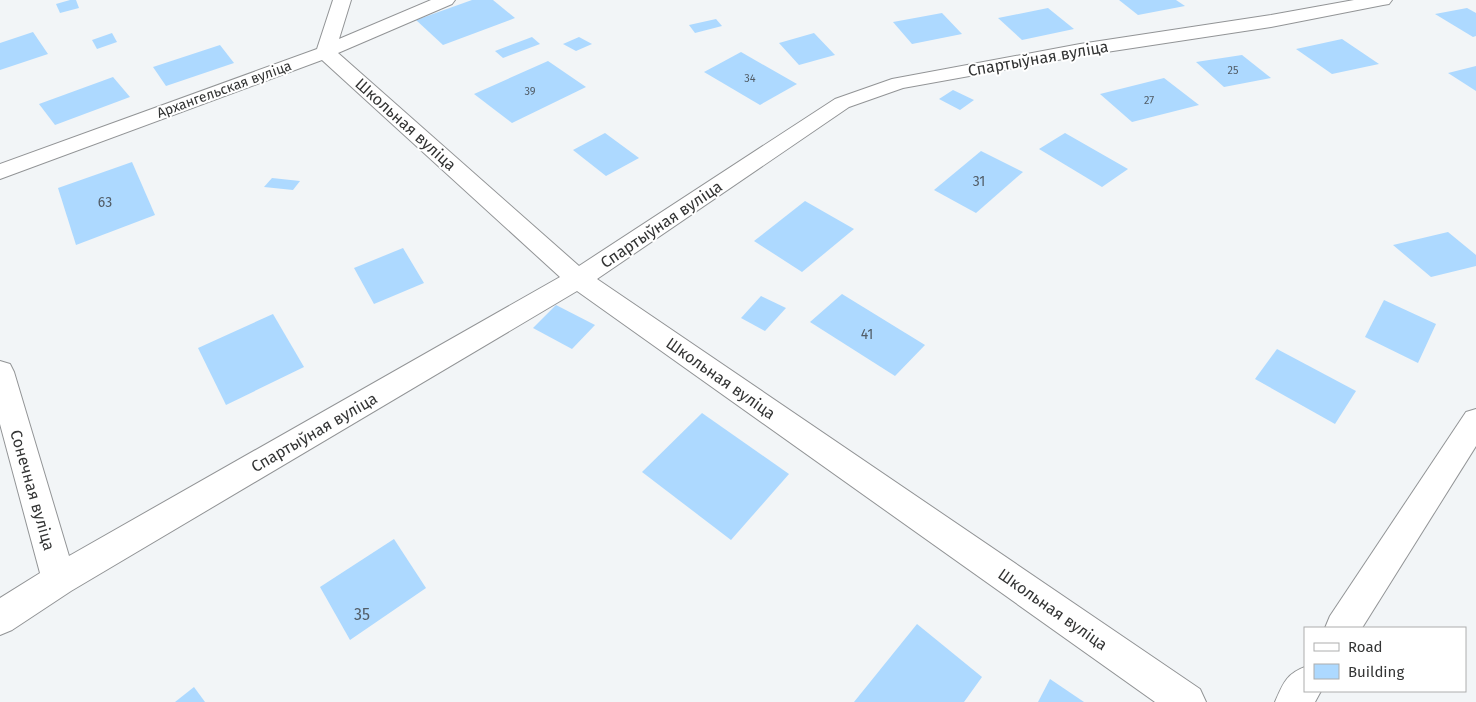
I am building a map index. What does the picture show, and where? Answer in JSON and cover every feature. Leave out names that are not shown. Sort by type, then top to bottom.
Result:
[{"type":"street","points":[[325,52],[342,0]]},
{"type":"street","name":"Архангельская вуліца","points":[[0,172],[325,52],[446,0]]},
{"type":"street","name":"Спартыўная вуліца","points":[[0,618],[59,580],[578,279],[842,103],[898,83],[1080,50],[1271,21],[1383,0]]},
{"type":"street","name":"Школьная вуліца","points":[[325,52],[578,279],[1187,702]]},
{"type":"street","name":"Сонечная вуліца","points":[[0,372],[59,580]]},
{"type":"street","points":[[1343,627],[1476,421]]},
{"type":"street","points":[[1294,702],[1304,687]]},
{"type":"building","points":[[76,0],[79,8],[60,13],[56,4]]},
{"type":"building","points":[[472,0],[493,0],[515,18],[443,45],[416,20]]},
{"type":"building","points":[[1119,0],[1176,0],[1185,6],[1138,15]]},
{"type":"building","points":[[1048,8],[1074,29],[1022,40],[998,18]]},
{"type":"building","points":[[1467,8],[1476,13],[1476,36],[1473,37],[1435,14]]},
{"type":"building","points":[[942,13],[962,34],[912,44],[893,22]]},
{"type":"building","points":[[716,19],[722,26],[695,33],[689,25]]},
{"type":"building","points":[[33,32],[48,54],[0,70],[0,43]]},
{"type":"building","points":[[112,33],[117,42],[97,49],[92,40]]},
{"type":"building","points":[[814,33],[835,55],[799,65],[779,43]]},
{"type":"building","points":[[532,37],[540,44],[503,58],[495,51]]},
{"type":"building","points":[[579,37],[592,44],[576,51],[563,44]]},
{"type":"building","points":[[1342,39],[1379,64],[1332,74],[1296,49]]},
{"type":"building","points":[[220,45],[234,63],[166,86],[153,67]]},
{"type":"building","points":[[741,52],[797,84],[760,105],[704,72]]},
{"type":"building","points":[[1242,55],[1271,78],[1224,87],[1196,62]]},
{"type":"building","points":[[548,61],[586,87],[512,123],[474,94]]},
{"type":"building","points":[[1476,66],[1476,91],[1448,73]]},
{"type":"building","points":[[113,77],[130,97],[55,125],[39,104]]},
{"type":"building","points":[[1164,78],[1199,105],[1132,122],[1100,94]]},
{"type":"building","points":[[953,90],[974,100],[960,110],[939,99]]},
{"type":"building","points":[[605,133],[639,158],[606,176],[573,150]]},
{"type":"building","points":[[1065,133],[1128,169],[1102,187],[1039,149]]},
{"type":"building","points":[[981,151],[1023,172],[976,213],[934,190]]},
{"type":"building","points":[[132,162],[155,215],[76,245],[58,188]]},
{"type":"building","points":[[272,178],[300,181],[293,190],[264,187]]},
{"type":"building","points":[[805,201],[854,229],[802,272],[754,241]]},
{"type":"building","points":[[1448,232],[1476,255],[1476,266],[1431,277],[1393,245]]},
{"type":"building","points":[[403,248],[424,283],[374,304],[354,268]]},
{"type":"building","points":[[842,294],[925,345],[895,376],[810,322]]},
{"type":"building","points":[[761,296],[786,308],[765,331],[741,318]]},
{"type":"building","points":[[1384,300],[1436,324],[1418,363],[1365,337]]},
{"type":"building","points":[[556,305],[595,325],[572,349],[533,328]]},
{"type":"building","points":[[273,314],[304,367],[226,405],[198,348]]},
{"type":"building","points":[[1277,349],[1356,391],[1335,424],[1255,379]]},
{"type":"building","points":[[702,413],[789,474],[731,540],[642,472]]},
{"type":"building","points":[[394,539],[426,588],[350,640],[320,587]]},
{"type":"building","points":[[917,624],[982,677],[964,702],[854,702]]},
{"type":"building","points":[[1050,679],[1084,702],[1038,702]]},
{"type":"building","points":[[194,687],[205,702],[175,702]]}]
